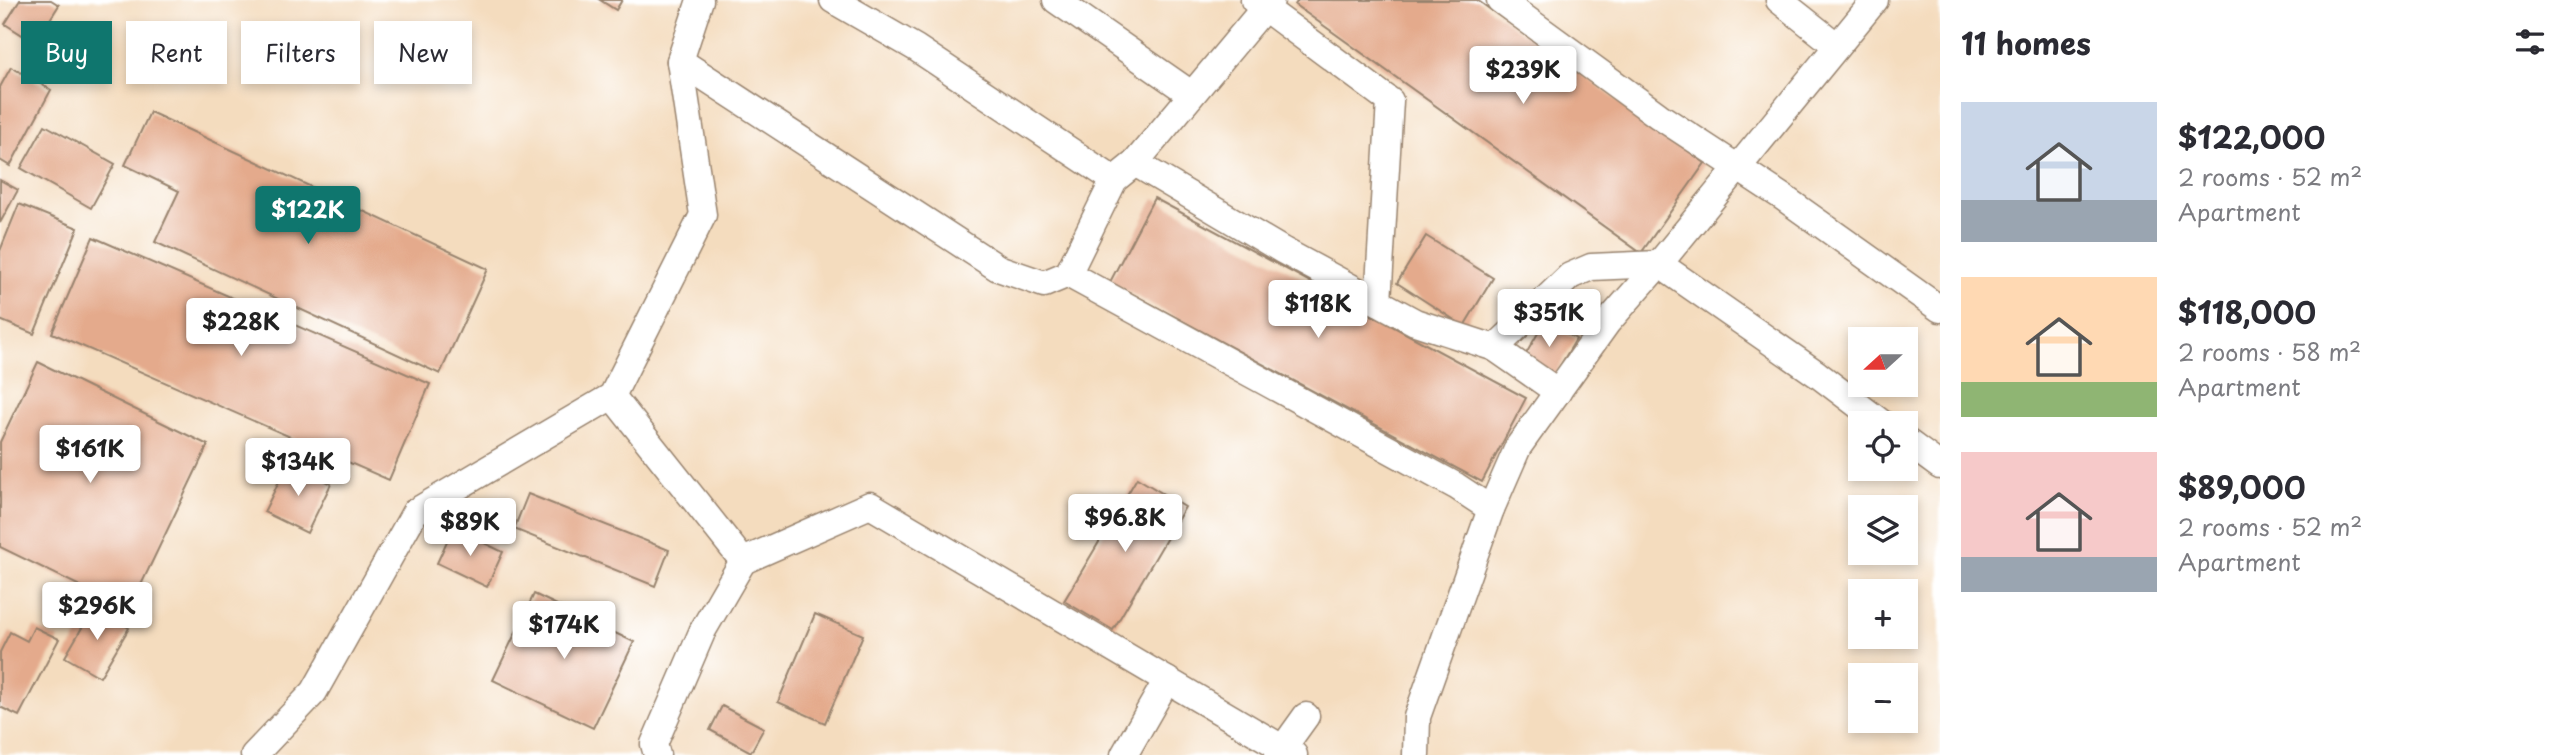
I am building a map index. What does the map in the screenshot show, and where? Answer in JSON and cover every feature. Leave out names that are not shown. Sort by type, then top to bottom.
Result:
[{"type":"street","points":[[254,755],[314,692],[415,512],[612,396],[704,215],[680,61],[700,0]]},
{"type":"street","points":[[833,0],[916,48],[1114,180]]},
{"type":"street","points":[[1056,0],[1191,94]]},
{"type":"street","points":[[1500,0],[1659,116],[1940,309]]},
{"type":"street","points":[[1779,0],[1837,46]]},
{"type":"street","points":[[1416,755],[1417,717],[1491,509],[1518,447],[1607,323],[1660,264],[1875,0]]},
{"type":"street","points":[[680,61],[998,268],[1044,284],[1068,274],[1114,180],[1135,163],[1263,3],[1390,101],[1378,302]]},
{"type":"street","points":[[1135,163],[1282,250],[1415,323],[1494,348],[1558,392]]},
{"type":"street","points":[[1494,348],[1570,276],[1591,267],[1660,264],[1866,411]]},
{"type":"street","points":[[1068,274],[1423,468],[1491,509]]},
{"type":"street","points":[[612,396],[743,561]]},
{"type":"street","points":[[1918,450],[1940,467]]},
{"type":"street","points":[[653,751],[703,630],[743,561],[870,505],[1167,680],[1285,753],[1306,716]]},
{"type":"street","points":[[1124,755],[1167,680]]},
{"type":"building","points":[[20,0],[51,0],[59,5],[49,21],[21,21],[21,34],[5,24]]},
{"type":"building","points":[[600,0],[622,0],[616,10]]},
{"type":"building","points":[[1298,0],[1477,0],[1705,163],[1641,253],[1295,5]]},
{"type":"building","points":[[11,67],[21,73],[21,84],[41,84],[51,90],[10,166],[0,160],[0,87]]},
{"type":"building","points":[[150,112],[488,269],[440,374],[155,242],[179,191],[125,165]]},
{"type":"building","points":[[45,125],[115,164],[91,208],[21,168]]},
{"type":"building","points":[[0,180],[18,190],[0,223]]},
{"type":"building","points":[[1154,198],[1526,398],[1482,482],[1110,282]]},
{"type":"building","points":[[19,204],[78,228],[34,334],[0,320],[0,251]]},
{"type":"building","points":[[1426,236],[1493,278],[1464,326],[1397,283]]},
{"type":"building","points":[[93,237],[430,384],[389,480],[52,333]]},
{"type":"building","points":[[1545,321],[1576,339],[1554,376],[1523,359]]},
{"type":"building","points":[[38,362],[208,445],[129,610],[0,547],[0,442]]},
{"type":"building","points":[[288,463],[331,484],[307,533],[264,512]]},
{"type":"building","points":[[1137,478],[1185,507],[1113,630],[1064,601]]},
{"type":"building","points":[[528,494],[669,550],[655,586],[514,529]]},
{"type":"building","points":[[453,528],[503,552],[487,587],[437,563]]},
{"type":"building","points":[[534,594],[634,642],[593,728],[493,680]]},
{"type":"building","points":[[94,607],[129,628],[100,677],[65,657]]},
{"type":"building","points":[[815,614],[863,635],[825,723],[778,702]]},
{"type":"building","points":[[34,627],[59,639],[19,716],[0,707],[0,652],[10,632],[27,641]]},
{"type":"building","points":[[722,706],[764,728],[751,752],[710,730]]}]
